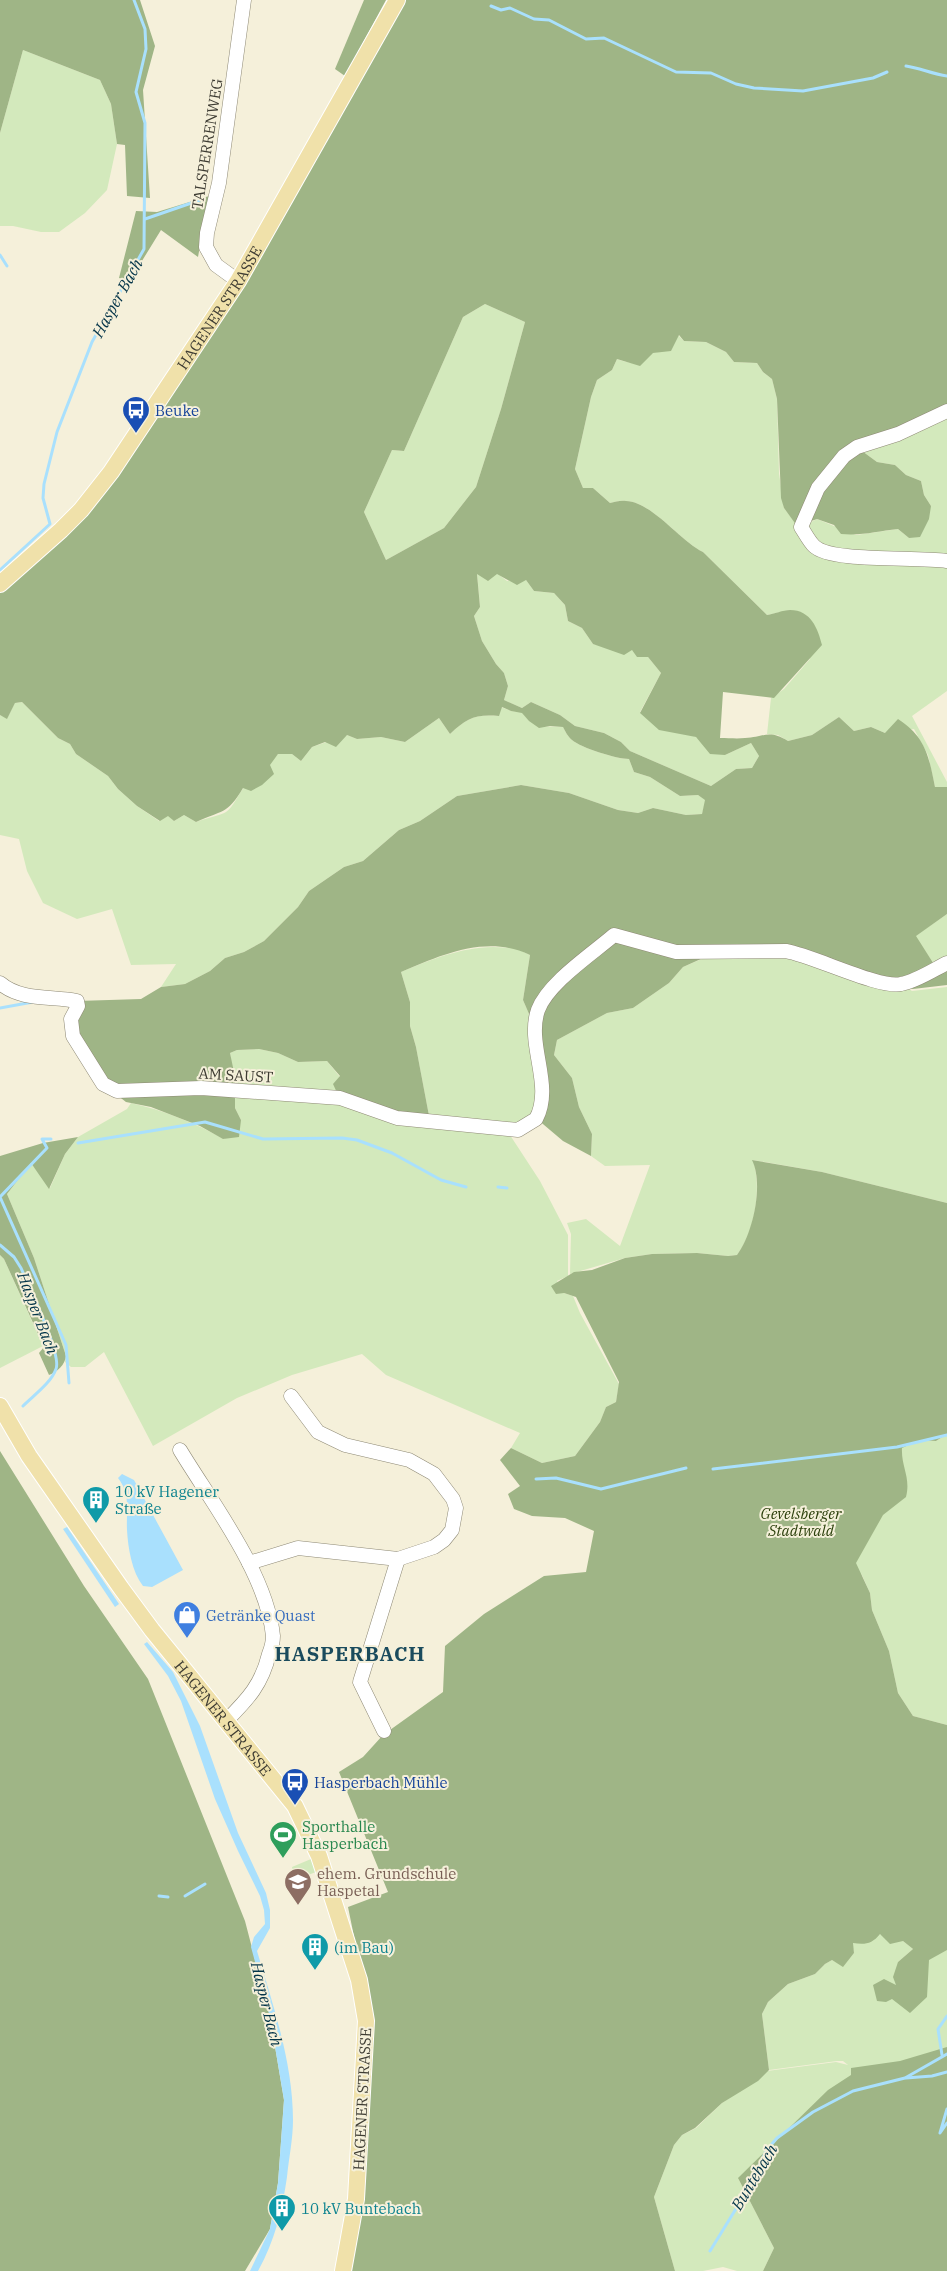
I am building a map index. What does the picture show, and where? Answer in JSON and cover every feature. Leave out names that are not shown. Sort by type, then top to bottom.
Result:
[{"type":"main road","name":"HAGENER STRASSE","points":[[0,584],[61,530],[99,487],[238,281],[397,0]]},
{"type":"main road","name":"HAGENER STRASSE","points":[[0,1406],[29,1456],[121,1588],[152,1630],[280,1786],[306,1824],[330,1887],[360,1986],[366,2021],[356,2199],[343,2271]]},
{"type":"street","name":"TALSPERRENWEG","points":[[238,281],[216,265],[206,247],[207,233],[218,193],[244,0]]},
{"type":"street","points":[[947,411],[898,434],[857,447],[844,456],[818,488],[801,526],[815,547],[842,556],[927,558],[947,561]]},
{"type":"street","name":"AM SAUST","points":[[0,983],[9,991],[30,997],[77,1001],[78,1006],[71,1019],[74,1036],[103,1084],[117,1091],[201,1088],[340,1098],[397,1118],[518,1130],[536,1119],[543,1100],[535,1029],[538,1010],[550,991],[614,935],[676,952],[794,952],[885,984],[901,984],[947,963]]},
{"type":"street","points":[[249,1563],[298,1548],[398,1559],[434,1547],[444,1540],[452,1530],[456,1508],[446,1489],[434,1474],[409,1460],[345,1445],[318,1432],[291,1396]]},
{"type":"street","points":[[180,1450],[249,1563],[262,1593],[273,1637],[266,1669],[251,1697],[227,1720]]},
{"type":"street","points":[[384,1730],[360,1682],[398,1559]]},
{"type":"green space","points":[[0,0],[140,0],[155,46],[143,90],[150,198],[127,196],[125,145],[117,144],[111,104],[100,80],[23,50],[0,133]]},
{"type":"green space","points":[[364,0],[386,0],[345,76],[335,69]]},
{"type":"green space","points":[[397,0],[947,0],[947,405],[862,451],[877,462],[895,465],[906,475],[921,481],[924,495],[931,506],[929,519],[920,537],[909,538],[898,529],[863,534],[841,534],[834,525],[817,519],[797,526],[784,508],[781,498],[777,399],[772,379],[763,372],[757,363],[734,362],[726,352],[706,342],[684,341],[679,335],[671,351],[653,353],[640,366],[617,359],[612,370],[597,380],[591,397],[575,469],[583,488],[593,488],[610,503],[626,501],[636,503],[655,514],[684,539],[703,552],[767,615],[787,610],[797,611],[808,617],[816,627],[822,645],[774,698],[723,692],[720,738],[776,735],[788,741],[812,735],[839,717],[854,731],[871,727],[885,733],[898,719],[915,733],[928,757],[935,787],[947,787],[947,914],[916,936],[937,969],[947,965],[947,985],[913,989],[902,983],[801,954],[721,950],[683,967],[669,983],[633,1008],[607,1013],[557,1040],[554,1055],[572,1078],[579,1107],[592,1134],[591,1156],[563,1141],[537,1119],[536,1030],[523,1000],[530,955],[514,949],[497,946],[464,949],[432,959],[401,972],[410,1002],[410,1026],[416,1047],[430,1121],[339,1097],[333,1084],[340,1076],[327,1061],[298,1062],[278,1053],[259,1049],[237,1050],[230,1053],[235,1077],[235,1108],[241,1120],[239,1137],[223,1139],[200,1126],[151,1107],[126,1102],[108,1088],[73,1036],[77,1001],[141,999],[161,987],[185,984],[210,971],[225,958],[244,952],[264,941],[298,907],[309,891],[344,867],[363,861],[399,830],[420,821],[457,796],[521,785],[569,793],[618,810],[638,813],[653,808],[686,815],[702,814],[705,800],[698,795],[680,796],[650,777],[634,772],[629,759],[599,752],[577,743],[569,737],[563,727],[550,726],[539,728],[522,713],[502,707],[499,716],[472,718],[461,724],[450,734],[439,718],[405,742],[381,737],[357,739],[347,735],[336,747],[325,742],[312,747],[301,761],[292,754],[278,754],[270,765],[274,774],[262,785],[251,791],[243,788],[233,803],[223,811],[196,822],[184,815],[174,821],[168,816],[160,821],[137,806],[118,789],[108,776],[76,754],[70,744],[58,738],[22,702],[15,703],[7,719],[0,715],[0,584],[62,531],[149,416]],"holes":[[[485,304],[525,322],[501,409],[476,487],[444,528],[386,560],[364,512],[392,450],[404,451],[463,317]],[[477,574],[488,581],[497,574],[517,585],[526,580],[534,591],[554,593],[565,605],[568,621],[582,628],[593,644],[624,655],[632,650],[637,657],[648,657],[661,673],[640,713],[659,730],[696,737],[710,754],[725,755],[751,743],[759,756],[752,768],[736,769],[711,786],[630,751],[621,742],[604,733],[575,726],[560,715],[531,702],[522,708],[504,700],[508,686],[504,673],[482,641],[474,616],[480,607]]]},
{"type":"green space","points":[[23,50],[100,80],[111,104],[117,144],[107,190],[85,213],[59,232],[41,232],[13,226],[0,226],[0,133]]},
{"type":"green space","points":[[209,196],[198,257],[161,230],[129,282],[119,278],[136,211],[157,212]]},
{"type":"green space","points":[[485,304],[525,322],[501,409],[476,487],[444,528],[386,560],[364,512],[392,450],[404,451],[463,317]]},
{"type":"green space","points":[[678,335],[684,341],[706,342],[726,352],[734,362],[757,363],[763,372],[772,379],[777,399],[779,473],[784,508],[814,547],[947,563],[947,691],[912,716],[947,782],[947,787],[935,787],[928,755],[914,729],[885,733],[871,727],[854,731],[839,717],[812,735],[788,741],[778,735],[767,734],[771,698],[784,689],[810,659],[790,610],[767,615],[703,552],[684,539],[655,514],[636,503],[622,501],[610,503],[593,488],[583,488],[575,469],[591,397],[597,380],[612,370],[617,359],[631,363],[640,362],[652,353],[663,351]]},
{"type":"green space","points":[[947,417],[947,557],[844,553],[816,544],[805,525],[817,519],[856,535],[898,529],[909,538],[931,506],[924,495],[921,481],[906,475],[895,465],[877,462],[862,451]]},
{"type":"green space","points":[[477,573],[497,573],[507,581],[526,580],[534,591],[554,593],[565,605],[568,621],[582,628],[593,644],[632,650],[648,657],[661,673],[640,712],[696,737],[725,755],[751,743],[759,756],[752,768],[736,769],[711,786],[630,751],[621,742],[604,733],[575,726],[560,715],[531,702],[522,708],[504,700],[508,686],[504,673],[482,641],[474,616],[480,607]]},
{"type":"green space","points":[[22,702],[58,738],[70,744],[76,754],[108,776],[118,789],[137,806],[159,821],[168,815],[174,821],[184,815],[196,822],[226,812],[233,805],[249,780],[278,754],[292,754],[301,761],[312,747],[347,735],[357,739],[381,737],[405,742],[439,718],[450,734],[461,724],[472,718],[498,716],[501,707],[511,711],[522,712],[536,725],[563,727],[569,737],[577,743],[599,752],[629,759],[634,772],[650,777],[680,796],[698,795],[706,800],[702,814],[686,815],[653,808],[638,813],[618,810],[569,793],[521,785],[457,796],[420,821],[399,830],[363,861],[344,867],[309,891],[298,907],[264,941],[244,952],[225,958],[210,971],[185,984],[161,987],[176,964],[131,965],[112,909],[77,919],[43,903],[27,871],[19,839],[0,835],[0,715],[7,718],[15,703]]},
{"type":"green space","points":[[947,914],[947,962],[936,967],[915,936]]},
{"type":"green space","points":[[493,947],[516,948],[530,955],[523,1000],[534,1025],[542,1100],[526,1125],[430,1121],[416,1047],[410,1026],[410,1002],[401,972],[457,952]]},
{"type":"green space","points":[[718,952],[784,954],[903,985],[912,991],[947,987],[947,1203],[822,1172],[753,1160],[757,1183],[755,1209],[748,1234],[737,1255],[697,1253],[652,1254],[625,1258],[570,1274],[571,1234],[567,1223],[586,1219],[620,1246],[650,1165],[605,1166],[591,1156],[592,1134],[579,1107],[572,1078],[554,1055],[557,1040],[607,1013],[633,1008],[669,983],[683,967]]},
{"type":"green space","points":[[259,1049],[278,1053],[298,1062],[327,1061],[340,1077],[339,1097],[235,1091],[230,1053],[237,1050]]},
{"type":"green space","points":[[235,1092],[340,1099],[506,1129],[540,1181],[568,1235],[568,1276],[557,1281],[564,1293],[573,1296],[580,1313],[619,1384],[616,1402],[606,1407],[600,1422],[575,1456],[542,1463],[511,1448],[520,1433],[386,1375],[362,1354],[292,1375],[237,1398],[153,1446],[104,1352],[85,1367],[71,1367],[65,1362],[66,1356],[34,1258],[7,1194],[31,1163],[50,1188],[65,1154],[78,1137],[127,1109],[131,1103],[179,1118],[224,1139],[241,1120],[235,1108]]},
{"type":"green space","points":[[78,1137],[65,1154],[49,1189],[31,1163],[7,1194],[34,1258],[66,1356],[60,1368],[49,1375],[39,1353],[44,1347],[4,1259],[0,1255],[0,1156],[43,1143]]},
{"type":"green space","points":[[752,1160],[822,1172],[947,1203],[947,1434],[936,1441],[927,1440],[902,1448],[907,1478],[906,1497],[883,1515],[856,1563],[870,1593],[872,1610],[889,1651],[898,1693],[913,1716],[947,1725],[947,1950],[929,1960],[927,1997],[910,2013],[892,1999],[886,2002],[877,2001],[873,1985],[884,1979],[896,1985],[893,1977],[898,1962],[913,1949],[903,1941],[890,1944],[880,1934],[868,1943],[853,1943],[854,1953],[843,1967],[832,1960],[815,1974],[788,1984],[768,2002],[762,2014],[769,2070],[758,2081],[722,2103],[695,2128],[682,2135],[674,2145],[654,2197],[675,2271],[342,2271],[371,2020],[348,1907],[388,1892],[339,1772],[363,1757],[383,1735],[443,1692],[445,1646],[484,1614],[544,1576],[586,1572],[594,1531],[565,1518],[532,1516],[514,1509],[508,1494],[520,1486],[500,1460],[511,1448],[542,1463],[575,1456],[600,1422],[606,1407],[616,1402],[619,1382],[576,1297],[564,1293],[556,1294],[551,1286],[574,1272],[592,1270],[625,1258],[652,1254],[697,1253],[737,1255],[748,1235],[755,1209],[757,1182]]},
{"type":"green space","points":[[0,1255],[4,1259],[43,1346],[0,1368]]},
{"type":"green space","name":"Gevelsberger Stadtwald","points":[[947,1434],[947,1725],[913,1716],[898,1693],[889,1651],[872,1610],[870,1593],[861,1573],[947,1908],[695,1465],[907,1445],[927,1440],[936,1441]]},
{"type":"green space","points":[[0,1451],[84,1586],[148,1679],[245,1921],[270,2017],[284,2100],[278,2183],[270,2229],[245,2271],[0,2271]]},
{"type":"green space","points":[[311,1859],[316,1872],[300,1878],[299,1873],[294,1875],[292,1867]]},
{"type":"green space","points":[[880,1934],[903,1941],[913,1949],[898,1962],[947,1944],[947,2271],[787,2252],[738,2178],[774,2248],[763,2271],[737,2271],[723,2267],[703,2271],[675,2271],[654,2197],[674,2145],[682,2135],[696,2128],[722,2103],[767,2071],[836,2062],[848,2065],[843,2061],[837,2061],[769,2070],[762,2014],[768,2002],[788,1984],[815,1974],[832,1960],[843,1966],[854,1953],[852,1943]]},
{"type":"green space","points":[[947,2047],[947,2271],[763,2271],[774,2248],[738,2178],[828,2090],[851,2075],[851,2068],[900,2061]]},
{"type":"water","points":[[122,1474],[134,1480],[183,1570],[152,1587],[143,1586],[131,1560],[125,1490],[118,1478]]},
{"type":"water","points":[[67,1527],[119,1604],[115,1607],[63,1529]]},
{"type":"water","points":[[147,1642],[173,1672],[200,1726],[238,1833],[266,1893],[270,1910],[270,1928],[257,1951],[286,2056],[290,2077],[293,2127],[283,2202],[273,2237],[258,2271],[250,2271],[270,2229],[278,2183],[284,2100],[270,2017],[251,1947],[254,1937],[265,1924],[264,1910],[260,1896],[215,1799],[181,1701],[168,1676],[144,1644]]},
{"type":"waterway","name":"Hasper Bach","points":[[0,570],[50,524],[43,498],[44,484],[57,432],[92,342],[144,249],[145,123],[136,92],[146,49],[145,29],[134,0]]},
{"type":"waterway","points":[[491,6],[501,10],[510,8],[534,19],[549,20],[586,39],[604,38],[676,72],[711,73],[736,84],[754,88],[803,91],[873,78],[887,72]]},
{"type":"waterway","points":[[906,66],[947,76]]},
{"type":"waterway","points":[[145,219],[203,199]]},
{"type":"waterway","points":[[0,255],[7,266]]},
{"type":"waterway","points":[[0,1008],[33,1002]]},
{"type":"waterway","points":[[78,1143],[205,1122],[263,1139],[342,1138],[357,1140],[392,1153],[441,1180],[466,1187]]},
{"type":"waterway","points":[[51,1139],[42,1139],[47,1148],[0,1197],[66,1345],[69,1383]]},
{"type":"waterway","points":[[498,1187],[507,1188]]},
{"type":"waterway","name":"Hasper Bach","points":[[0,1245],[14,1257],[21,1268],[37,1303],[57,1361],[54,1374],[42,1389],[23,1406]]},
{"type":"waterway","points":[[713,1469],[897,1447],[947,1435]]},
{"type":"waterway","points":[[536,1479],[556,1478],[601,1489],[686,1468]]},
{"type":"waterway","points":[[185,1896],[205,1884]]},
{"type":"waterway","points":[[159,1896],[168,1897]]},
{"type":"waterway","points":[[942,2055],[938,2029],[947,2016]]},
{"type":"waterway","name":"Buntebach","points":[[710,2251],[750,2186],[766,2151],[777,2138],[813,2112],[853,2091],[905,2078],[947,2054]]},
{"type":"waterway","points":[[906,2078],[932,2076],[947,2072]]},
{"type":"waterway","points":[[947,2109],[940,2133],[947,2123]]},
{"type":"place","name":"Beuke","points":[[136,434]]},
{"type":"place","name":"10 kV Hagener Straße","points":[[96,1524]]},
{"type":"place","name":"Getränke Quast","points":[[187,1639]]},
{"type":"place","name":"Hasperbach Mühle","points":[[295,1806]]},
{"type":"place","name":"Sporthalle Hasperbach","points":[[283,1859]]},
{"type":"place","name":"ehem. Grundschule Haspetal","points":[[298,1906]]},
{"type":"place","name":"(im Bau)","points":[[315,1971]]},
{"type":"place","name":"10 kV Buntebach","points":[[282,2232]]},
{"type":"district","name":"HASPERBACH","points":[[350,1653]]}]
